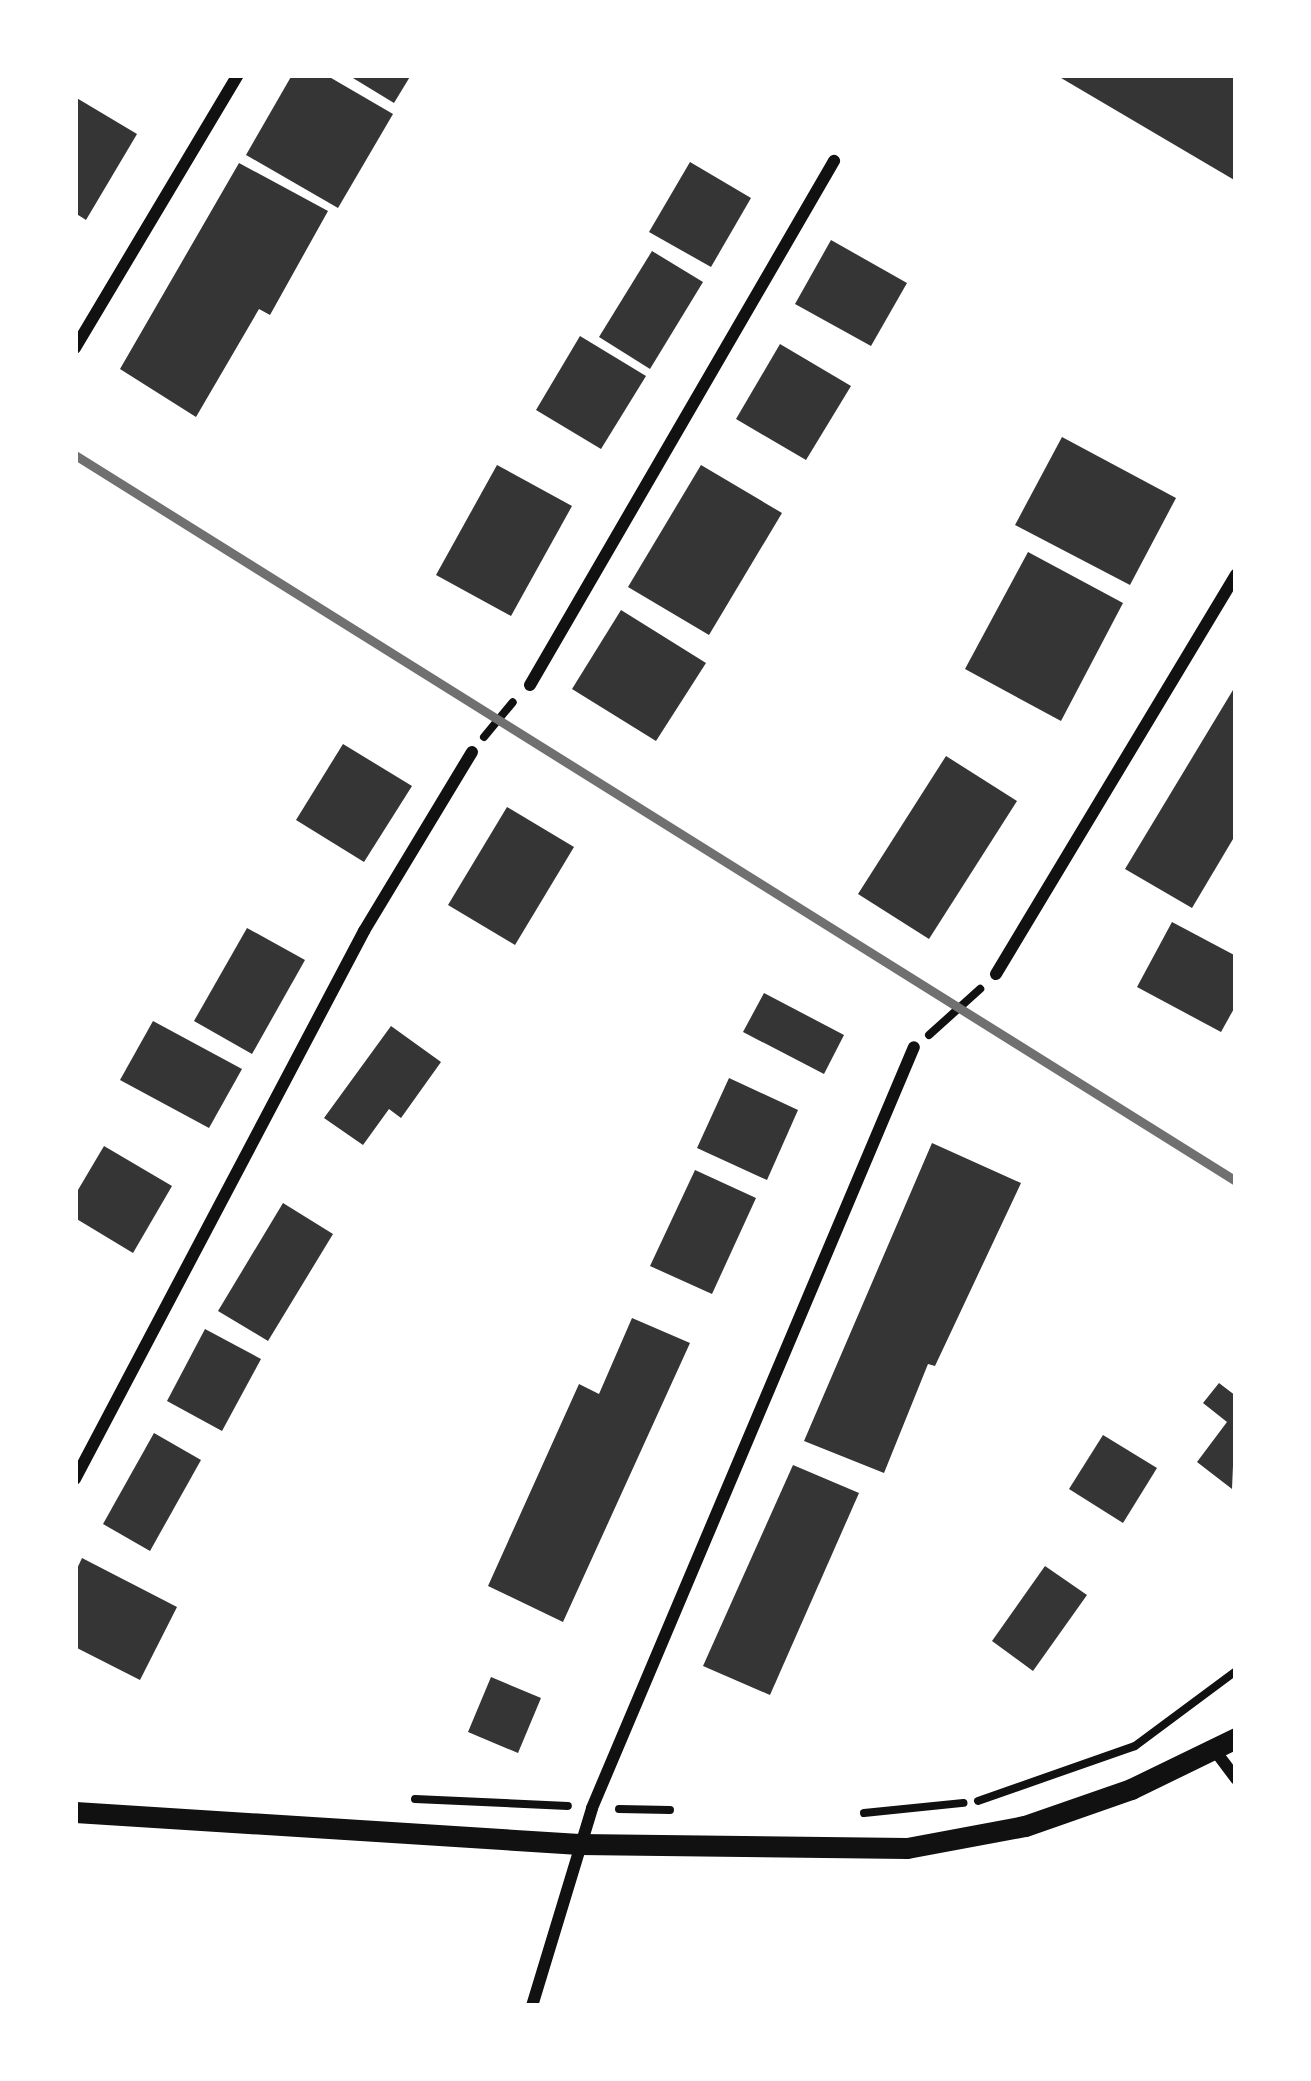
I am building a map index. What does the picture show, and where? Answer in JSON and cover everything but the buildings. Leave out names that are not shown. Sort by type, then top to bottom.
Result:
[{"type":"street","points":[[75,349],[238,75]]},
{"type":"street","points":[[530,685],[834,161]]},
{"type":"street","points":[[996,974],[1236,575]]},
{"type":"street","points":[[75,1479],[364,931],[472,752]]},
{"type":"street","points":[[532,2006],[592,1808],[914,1047]]},
{"type":"street","points":[[75,1812],[579,1844],[907,1848],[1024,1826],[1216,1752],[1236,1738]]},
{"type":"street","points":[[1216,1752],[1236,1779]]},
{"type":"path","points":[[472,752],[530,685]]},
{"type":"path","points":[[914,1047],[996,974]]},
{"type":"path","points":[[853,1814],[976,1802],[1135,1746],[1236,1671]]},
{"type":"path","points":[[404,1798],[680,1811]]},
{"type":"railway","points":[[75,455],[1236,1181]]}]
